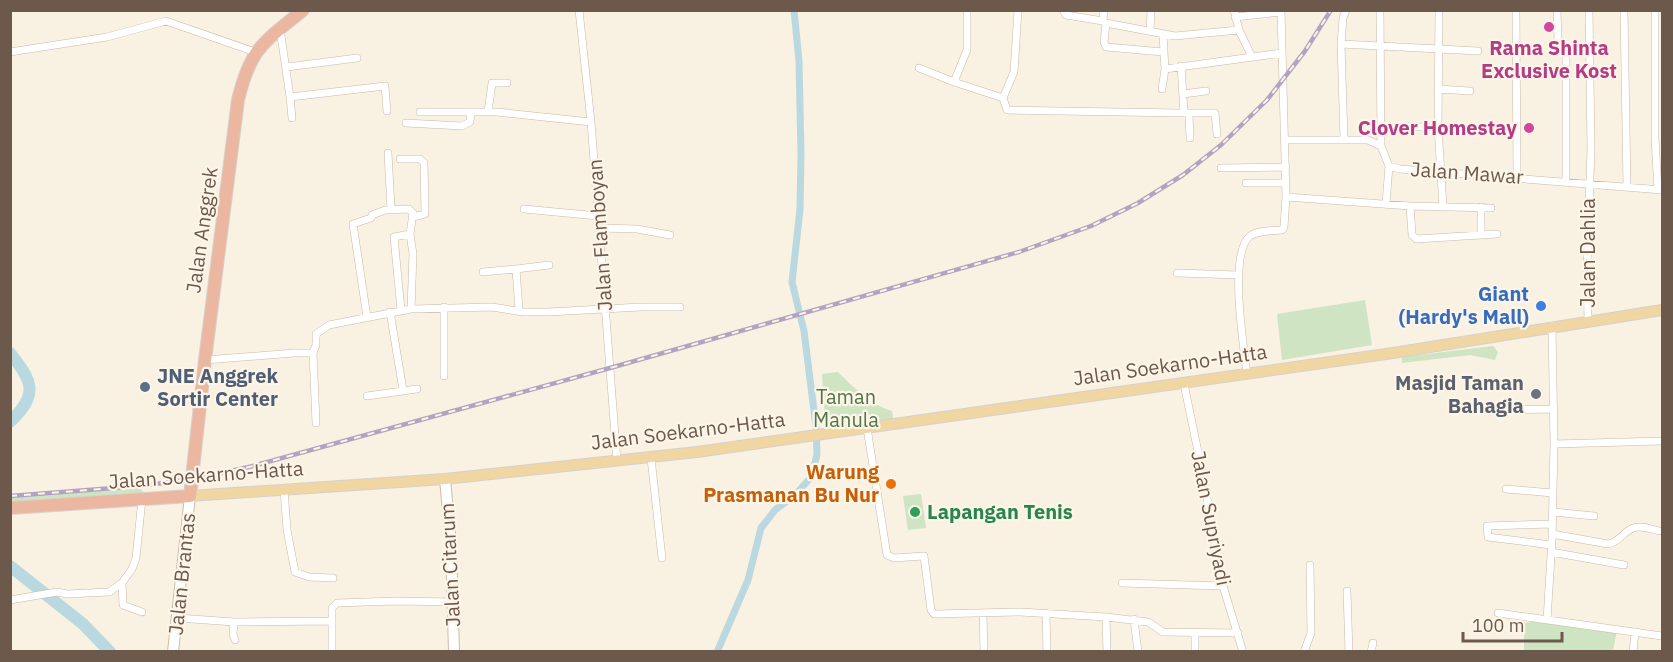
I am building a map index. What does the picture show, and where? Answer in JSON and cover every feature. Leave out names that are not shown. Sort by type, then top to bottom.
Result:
[{"type":"highway","name":"Jalan Anggrek","points":[[190,496],[205,360],[237,110],[243,81],[255,52],[268,38],[303,10]]},
{"type":"highway","name":"Jalan Soekarno-Hatta","points":[[10,508],[190,496]]},
{"type":"main road","points":[[1550,329],[1588,321],[1662,312]]},
{"type":"main road","points":[[1550,329],[1662,312]]},
{"type":"main road","name":"Jalan Soekarno-Hatta","points":[[190,496],[445,478],[651,458],[1550,329]]},
{"type":"street","name":"Jalan Flamboyan","points":[[579,10],[591,122],[617,460]]},
{"type":"street","points":[[954,82],[967,50],[967,10]]},
{"type":"street","points":[[1018,10],[1014,72],[1004,98],[1007,110],[1215,113],[1217,134]]},
{"type":"street","points":[[1063,10],[1066,15],[1175,36],[1239,30]]},
{"type":"street","points":[[1104,10],[1106,46],[1163,52]]},
{"type":"street","points":[[1150,31],[1151,10]]},
{"type":"street","points":[[1344,140],[1341,44],[1343,18],[1346,10]]},
{"type":"street","points":[[1285,140],[1368,140],[1381,146],[1380,10]]},
{"type":"street","points":[[1440,10],[1438,127],[1443,207]]},
{"type":"street","points":[[1516,10],[1517,177]]},
{"type":"street","points":[[1557,10],[1558,40],[1566,54],[1566,181]]},
{"type":"street","name":"Jalan Dahlia","points":[[1588,321],[1591,148],[1589,10]]},
{"type":"street","points":[[1624,10],[1627,187]]},
{"type":"street","points":[[1654,10],[1655,117],[1660,190]]},
{"type":"street","points":[[1247,374],[1238,275],[1243,249],[1249,237],[1256,233],[1282,230],[1284,227],[1286,167],[1281,11],[1234,14],[1251,57]]},
{"type":"street","points":[[10,52],[107,37],[166,21],[255,52]]},
{"type":"street","points":[[280,28],[292,117]]},
{"type":"street","points":[[1162,90],[1165,69],[1163,34]]},
{"type":"street","points":[[1341,44],[1478,51]]},
{"type":"street","points":[[1165,69],[1282,53]]},
{"type":"street","points":[[287,67],[357,58]]},
{"type":"street","points":[[1181,66],[1190,138]]},
{"type":"street","points":[[919,68],[1004,98]]},
{"type":"street","points":[[488,112],[492,83],[507,83]]},
{"type":"street","points":[[290,97],[385,86],[387,111]]},
{"type":"street","points":[[1438,89],[1470,91]]},
{"type":"street","points":[[1183,94],[1206,91]]},
{"type":"street","points":[[420,112],[488,112],[591,122]]},
{"type":"street","points":[[406,123],[462,126],[470,122],[471,112]]},
{"type":"street","points":[[1404,126],[1478,130]]},
{"type":"street","name":"Jalan Mawar","points":[[1381,146],[1389,166],[1660,190]]},
{"type":"street","points":[[388,153],[391,209]]},
{"type":"street","points":[[400,159],[420,159],[424,163],[425,214],[413,217]]},
{"type":"street","points":[[1386,203],[1389,166]]},
{"type":"street","points":[[1221,168],[1286,167]]},
{"type":"street","points":[[1245,183],[1286,183]]},
{"type":"street","points":[[1286,197],[1410,206],[1491,208]]},
{"type":"street","points":[[1410,206],[1412,235],[1416,239],[1497,234]]},
{"type":"street","points":[[1481,207],[1481,236]]},
{"type":"street","points":[[367,317],[353,224],[391,209],[409,208],[412,210],[411,309]]},
{"type":"street","points":[[524,209],[598,216]]},
{"type":"street","points":[[599,228],[638,229],[670,234]]},
{"type":"street","points":[[401,310],[394,237],[410,234]]},
{"type":"street","points":[[483,272],[549,265]]},
{"type":"street","points":[[516,269],[519,310]]},
{"type":"street","points":[[1177,273],[1238,275]]},
{"type":"street","points":[[316,423],[313,353],[316,347],[315,336],[329,325],[401,310],[444,307],[492,307],[548,312],[680,307]]},
{"type":"street","points":[[444,307],[444,376]]},
{"type":"street","points":[[390,312],[404,390]]},
{"type":"street","points":[[1547,620],[1552,543],[1554,444],[1550,329]]},
{"type":"street","points":[[205,360],[285,353],[313,353]]},
{"type":"street","name":"Jalan Supriyadi","points":[[1193,382],[1203,476],[1223,586],[1243,651]]},
{"type":"street","points":[[367,396],[417,389]]},
{"type":"street","points":[[1492,410],[1554,409]]},
{"type":"street","points":[[867,428],[887,555],[894,558],[924,556],[932,612],[1106,616],[1134,619],[1154,625],[1163,632],[1239,633]]},
{"type":"street","points":[[1554,444],[1662,441]]},
{"type":"street","points":[[651,458],[662,558]]},
{"type":"street","name":"Jalan Citarum","points":[[445,478],[454,602],[454,651]]},
{"type":"street","points":[[284,489],[287,530],[295,572],[309,577],[333,578]]},
{"type":"street","points":[[1506,489],[1553,493]]},
{"type":"street","name":"Jalan Brantas","points":[[173,651],[190,496]]},
{"type":"street","points":[[10,600],[57,592],[67,594],[109,592],[122,583],[132,569],[136,558],[142,500]]},
{"type":"street","points":[[1553,512],[1594,516]]},
{"type":"street","points":[[1552,524],[1487,526],[1488,537],[1552,543],[1608,544],[1617,542],[1636,527],[1659,531]]},
{"type":"street","points":[[1552,543],[1624,565]]},
{"type":"street","points":[[1304,651],[1311,633],[1310,565]]},
{"type":"street","points":[[122,583],[123,605],[142,612]]},
{"type":"street","points":[[1122,583],[1223,586]]},
{"type":"street","points":[[1347,591],[1349,651]]},
{"type":"street","points":[[332,651],[334,605],[341,602],[454,602]]},
{"type":"street","points":[[983,613],[984,651]]},
{"type":"street","points":[[1046,613],[1047,651]]},
{"type":"street","points":[[1498,613],[1662,636]]},
{"type":"street","points":[[1106,616],[1107,651]]},
{"type":"street","points":[[178,618],[234,622],[332,621]]},
{"type":"street","points":[[1134,619],[1138,651]]},
{"type":"street","points":[[234,622],[235,640]]},
{"type":"street","points":[[1633,651],[1635,632]]},
{"type":"street","points":[[1195,634],[1195,651]]},
{"type":"street","points":[[1371,651],[1373,643]]},
{"type":"green space","points":[[1365,300],[1372,345],[1282,360],[1277,314]]},
{"type":"green space","points":[[1493,346],[1498,352],[1495,360],[1470,355],[1402,363],[1402,357]]},
{"type":"green space","name":"Taman Manula","points":[[838,372],[870,400],[892,411],[894,424],[826,433],[822,374]]},
{"type":"green space","points":[[140,487],[147,499],[11,506],[11,497]]},
{"type":"green space","name":"Lapangan Tenis","points":[[921,494],[926,528],[908,530],[903,496]]},
{"type":"green space","points":[[1547,620],[1617,630],[1613,651],[1524,651],[1524,623]]},
{"type":"waterway","points":[[717,652],[748,580],[761,528],[775,510],[796,494],[812,476],[817,454],[816,427],[804,331],[792,282],[800,209],[801,154],[799,61],[794,10]]},
{"type":"waterway","points":[[10,353],[24,372],[30,388],[25,403],[10,422]]},
{"type":"waterway","points":[[10,566],[83,624],[110,652]]},
{"type":"railway","points":[[10,496],[140,486],[193,479],[249,467],[1019,252],[1091,226],[1138,203],[1183,175],[1221,145],[1267,100],[1305,51],[1331,10]]},
{"type":"place","name":"Rama Shinta Exclusive Kost","points":[[1549,27]]},
{"type":"place","name":"Clover Homestay","points":[[1529,128]]},
{"type":"place","name":"Giant (Hardy's Mall)","points":[[1541,306]]},
{"type":"place","name":"JNE Anggrek Sortir Center","points":[[145,387]]},
{"type":"place","name":"Masjid Taman Bahagia","points":[[1536,394]]},
{"type":"place","name":"Warung Prasmanan Bu Nur","points":[[891,484]]},
{"type":"place","name":"Lapangan Tenis","points":[[915,512]]}]
